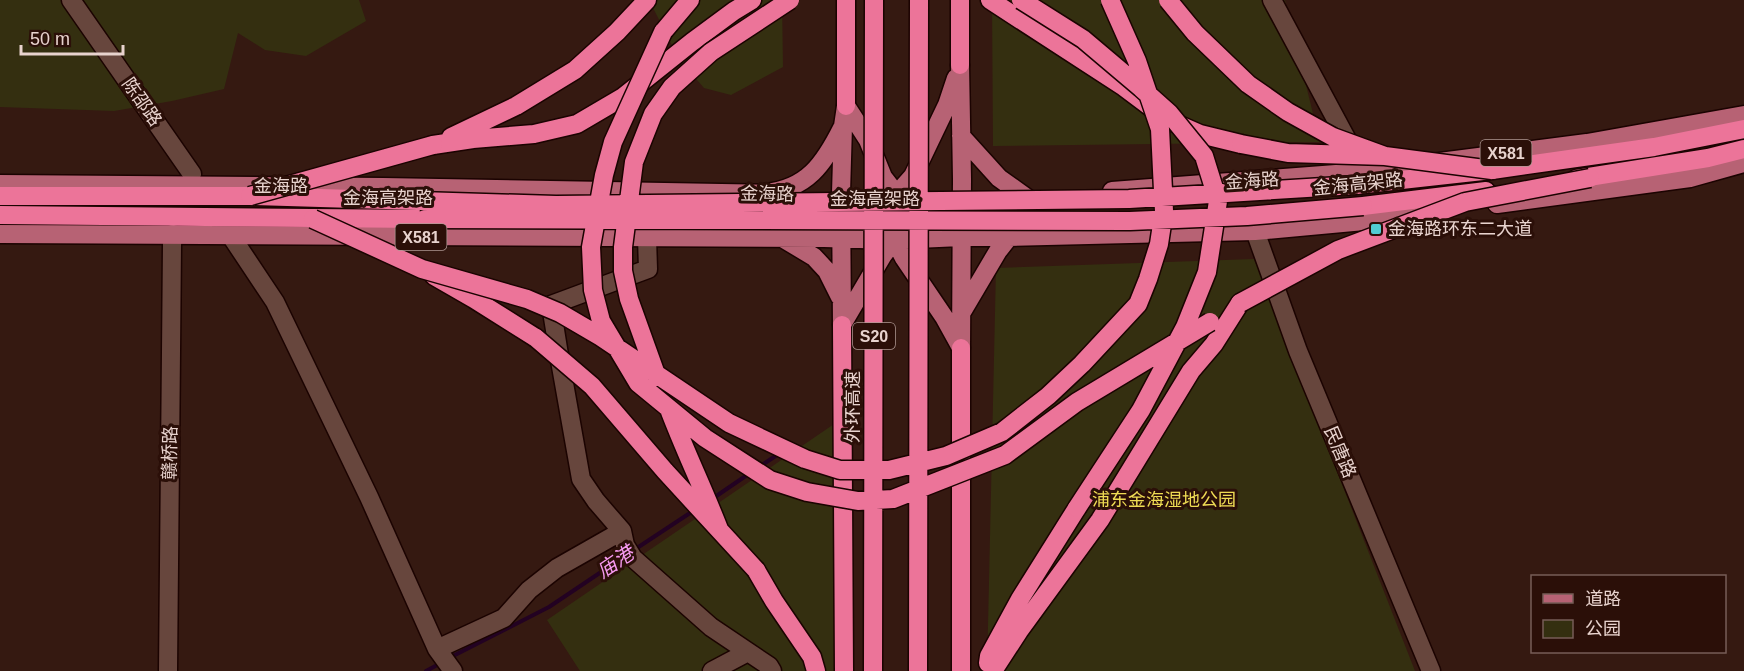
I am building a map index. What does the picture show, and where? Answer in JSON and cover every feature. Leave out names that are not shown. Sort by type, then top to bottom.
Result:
[{"type":"highway","points":[[433,145],[516,106],[575,70],[617,32],[647,0]]},
{"type":"highway","points":[[690,0],[663,32],[613,142],[604,175],[591,247],[593,290],[601,321],[638,383],[705,438],[770,480],[807,492],[858,501],[893,499],[933,484],[1005,455],[1077,402],[1240,303],[1338,250],[1465,202],[1590,178]]},
{"type":"highway","points":[[250,196],[433,145],[534,134],[577,124],[624,97],[692,42],[752,0]]},
{"type":"highway","points":[[719,529],[680,440],[629,299],[623,271],[622,247],[629,192],[637,152],[653,114],[672,87],[711,52],[790,0]]},
{"type":"highway","points":[[846,0],[846,106]]},
{"type":"highway","name":"外环高速","points":[[873,671],[874,0]]},
{"type":"highway","name":"S20","points":[[918,671],[919,0]]},
{"type":"highway","points":[[960,0],[960,65]]},
{"type":"highway","points":[[990,0],[1124,87],[1168,120],[1200,134],[1288,153],[1385,156],[1492,170]]},
{"type":"highway","points":[[987,671],[989,656],[1014,608],[1141,410],[1185,327],[1207,272],[1218,201],[1204,156],[1168,113],[1083,39],[1021,0]]},
{"type":"highway","points":[[422,269],[527,299],[560,313],[601,337],[729,423],[805,459],[840,470],[889,470],[946,456],[1002,432],[1048,396],[1082,364],[1138,304],[1148,279],[1160,244],[1164,211],[1160,129],[1137,61],[1110,0]]},
{"type":"highway","points":[[1168,0],[1195,33],[1248,84],[1288,112],[1333,137],[1385,156]]},
{"type":"highway","name":"金海高架路","points":[[0,196],[250,196],[556,205],[1129,199],[1356,185],[1492,170],[1654,147],[1744,129]]},
{"type":"highway","name":"金海高架路","points":[[0,215],[313,219],[1130,221],[1247,216],[1363,206],[1590,178],[1708,158],[1744,149]]},
{"type":"highway","points":[[313,219],[422,269],[474,299],[536,338],[592,386],[665,471],[756,570],[812,657],[816,671]]},
{"type":"highway","points":[[993,671],[1019,631],[1100,520],[1191,371],[1214,344],[1240,303]]},
{"type":"highway","points":[[842,325],[844,671]]},
{"type":"highway","points":[[961,348],[961,671]]},
{"type":"main road","points":[[960,65],[961,348]]},
{"type":"main road","points":[[848,238],[883,217],[897,194],[913,176],[946,105],[960,65]]},
{"type":"main road","points":[[842,325],[848,238],[848,194],[843,126],[846,106]]},
{"type":"main road","points":[[846,106],[868,140],[883,177],[914,217],[938,238]]},
{"type":"main road","name":"金海路","points":[[0,184],[394,187],[825,195],[962,194],[978,198],[1027,198],[1362,172],[1587,143],[1744,115]]},
{"type":"main road","points":[[755,194],[779,192],[795,187],[817,169],[843,126]]},
{"type":"main road","points":[[962,136],[999,177],[1027,198]]},
{"type":"main road","name":"X581","points":[[0,234],[894,240],[1255,231],[1375,220],[1678,179],[1744,163]]},
{"type":"main road","points":[[848,194],[883,217],[894,240],[944,317],[961,348]]},
{"type":"main road","points":[[842,325],[894,240],[914,217],[942,195]]},
{"type":"main road","points":[[961,313],[998,251],[1009,237]]},
{"type":"main road","points":[[782,238],[814,257],[827,270],[842,302]]},
{"type":"street","name":"陈邵路","points":[[71,0],[192,174]]},
{"type":"street","points":[[1272,0],[1362,172]]},
{"type":"street","name":"民唐路","points":[[1255,231],[1298,351],[1431,671]]},
{"type":"street","name":"赣桥路","points":[[168,671],[173,234]]},
{"type":"street","points":[[231,236],[280,312],[445,660],[504,618],[529,590],[557,568],[626,545]]},
{"type":"street","points":[[646,238],[648,269],[551,305],[581,479],[626,545],[711,627],[769,666],[772,671]]},
{"type":"street","points":[[712,671],[748,652]]},
{"type":"green space","points":[[0,0],[359,0],[366,21],[306,56],[265,50],[238,33],[224,89],[114,111],[0,107]]},
{"type":"green space","points":[[649,0],[782,0],[783,67],[731,95],[704,88],[679,59]]},
{"type":"green space","points":[[992,0],[1285,0],[1320,142],[993,146]]},
{"type":"green space","name":"浦东金海湿地公园","points":[[1254,259],[1415,671],[987,671],[996,268]]},
{"type":"green space","points":[[837,422],[837,671],[580,671],[547,620]]},
{"type":"waterway","name":"庙港","points":[[759,467],[780,453]]},
{"type":"waterway","name":"庙港","points":[[712,499],[750,473]]},
{"type":"waterway","name":"庙港","points":[[634,550],[693,511]]},
{"type":"waterway","name":"庙港","points":[[451,657],[549,607],[625,556]]},
{"type":"waterway","name":"庙港","points":[[426,671],[441,663]]},
{"type":"place","name":"金海路环东二大道","points":[[1376,229]]}]
